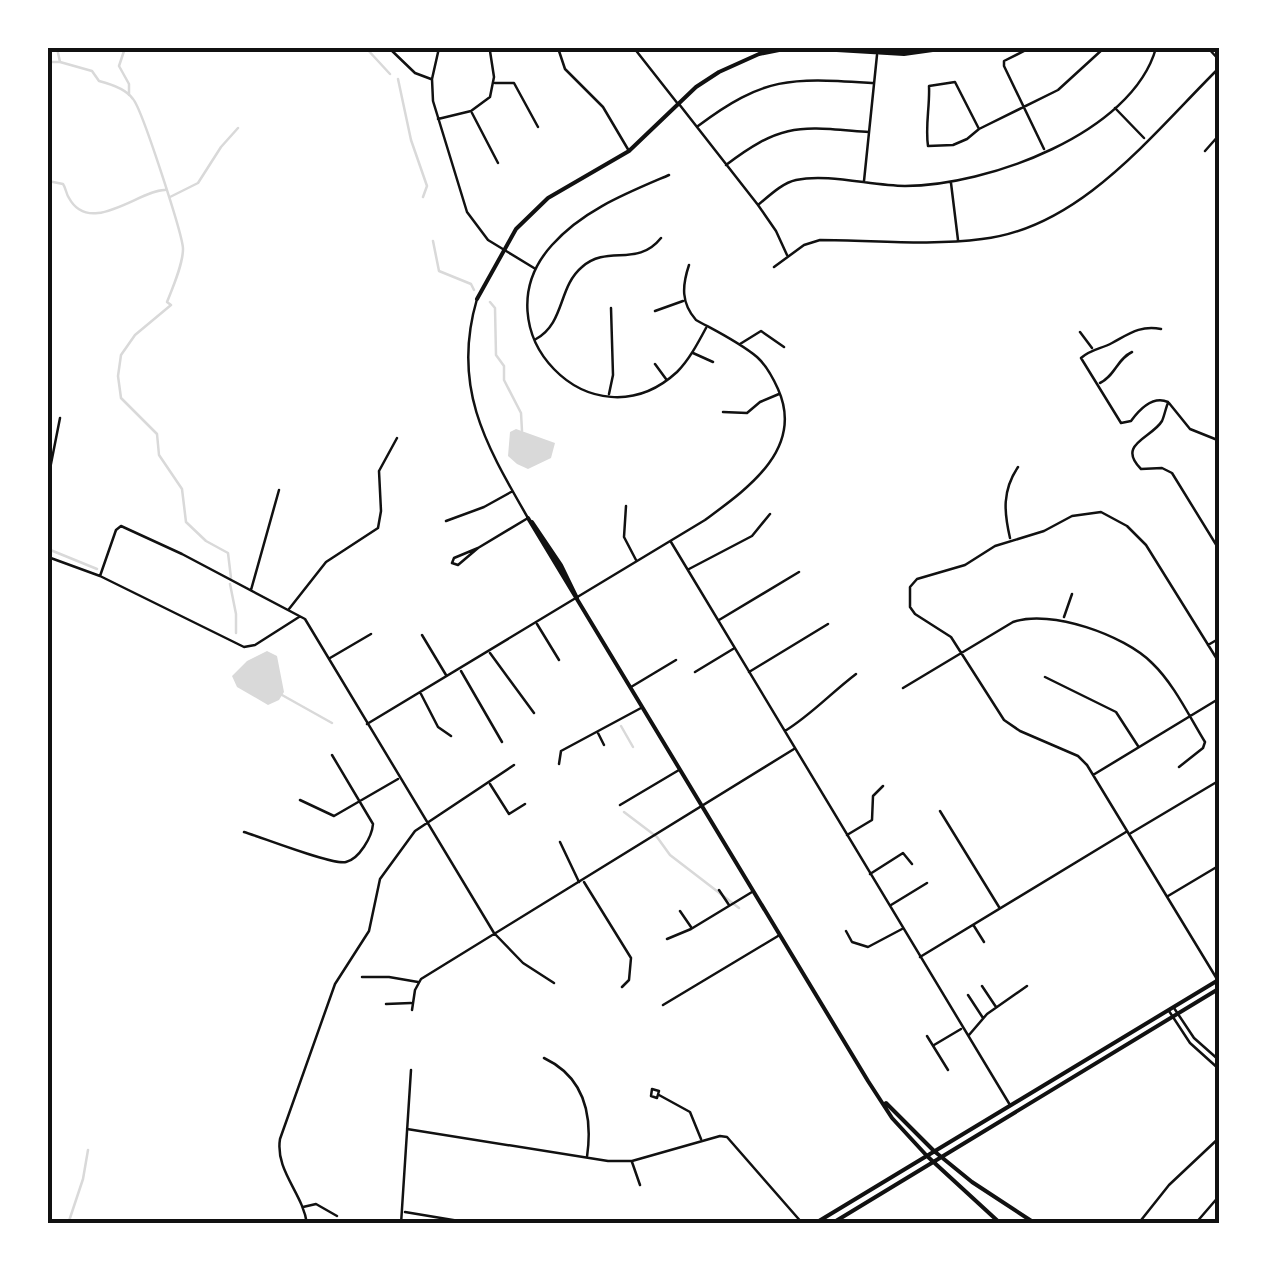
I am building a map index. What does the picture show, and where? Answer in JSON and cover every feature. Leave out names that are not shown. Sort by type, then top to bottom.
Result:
[{"type":"street","points":[[389,48],[415,73],[432,79]]},
{"type":"street","points":[[439,48],[432,79],[436,119],[472,222],[483,236],[535,269]]},
{"type":"street","points":[[558,48],[565,69],[604,108],[629,151]]},
{"type":"street","points":[[634,48],[758,205],[788,256]]},
{"type":"street","points":[[790,48],[758,51],[719,72],[629,151],[548,198],[516,230],[478,299],[468,352],[470,389],[483,437],[512,491],[562,566],[642,707],[892,1118],[1001,1224]]},
{"type":"street","points":[[802,48],[918,54],[947,48]]},
{"type":"street","points":[[1030,48],[1004,61],[1044,150]]},
{"type":"street","points":[[980,129],[954,82],[929,86],[928,146],[953,145],[1058,90],[1104,48]]},
{"type":"street","points":[[758,205],[794,180],[905,186],[951,182],[1004,168],[1084,132],[1148,70],[1156,48]]},
{"type":"street","points":[[774,267],[804,245],[820,240],[958,240],[1014,233],[1068,209],[1085,198],[1146,140],[1220,64],[1208,48]]},
{"type":"street","points":[[436,119],[471,112],[490,97],[494,83],[490,51]]},
{"type":"street","points":[[864,183],[878,53]]},
{"type":"street","points":[[698,126],[742,95],[780,81],[817,78],[874,83]]},
{"type":"street","points":[[494,83],[514,84],[538,127]]},
{"type":"street","points":[[1114,107],[1146,140]]},
{"type":"street","points":[[471,112],[498,163]]},
{"type":"street","points":[[726,165],[764,138],[783,131],[804,128],[869,132]]},
{"type":"street","points":[[1205,152],[1220,134]]},
{"type":"street","points":[[669,175],[582,218],[549,248],[535,269],[527,318],[534,340],[550,367],[567,381],[584,392],[628,397],[667,380],[692,353],[707,326]]},
{"type":"street","points":[[951,182],[958,240]]},
{"type":"street","points":[[534,340],[552,328],[571,281],[582,267],[602,256],[645,253],[662,238]]},
{"type":"street","points":[[367,724],[637,562],[738,496],[773,460],[784,430],[780,393],[759,358],[696,320],[684,301],[683,283],[689,265]]},
{"type":"street","points":[[655,311],[684,301]]},
{"type":"street","points":[[609,396],[613,374],[611,308]]},
{"type":"street","points":[[1161,329],[1128,331],[1081,358],[1121,422],[1131,421],[1137,410],[1154,401],[1168,402],[1190,429],[1220,441]]},
{"type":"street","points":[[738,345],[761,332],[784,347]]},
{"type":"street","points":[[1080,332],[1092,349]]},
{"type":"street","points":[[1099,384],[1111,376],[1123,356],[1132,352]]},
{"type":"street","points":[[692,353],[713,362]]},
{"type":"street","points":[[655,364],[667,380]]},
{"type":"street","points":[[724,412],[748,413],[780,393]]},
{"type":"street","points":[[1168,402],[1162,421],[1140,440],[1132,454],[1141,469],[1170,470],[1220,552]]},
{"type":"street","points":[[48,479],[60,418]]},
{"type":"street","points":[[288,609],[326,562],[378,528],[382,511],[379,471],[397,438]]},
{"type":"street","points":[[1011,540],[1005,497],[1009,480],[1018,467]]},
{"type":"street","points":[[251,590],[280,490]]},
{"type":"street","points":[[446,522],[512,491]]},
{"type":"street","points":[[626,506],[624,537],[637,562]]},
{"type":"street","points":[[1219,983],[1093,775],[1078,756],[1020,732],[1004,720],[945,631],[915,614],[909,601],[910,587],[917,580],[965,566],[1011,540],[1033,535],[1086,512],[1102,512],[1127,526],[1146,545],[1220,664]]},
{"type":"street","points":[[688,570],[752,536],[770,514]]},
{"type":"street","points":[[478,548],[458,565],[452,563],[454,558],[528,518]]},
{"type":"street","points":[[100,576],[118,527],[182,554],[300,616],[494,933],[523,963],[554,983]]},
{"type":"street","points":[[670,540],[1010,1105]]},
{"type":"street","points":[[48,557],[100,576],[248,647],[300,616]]},
{"type":"street","points":[[718,621],[800,572]]},
{"type":"street","points":[[1063,618],[1072,594]]},
{"type":"street","points":[[904,688],[1029,617],[1063,618],[1132,648],[1152,662],[1204,742],[1203,748],[1178,767]]},
{"type":"street","points":[[537,623],[559,660]]},
{"type":"street","points":[[749,672],[828,624]]},
{"type":"street","points":[[329,658],[371,634]]},
{"type":"street","points":[[422,635],[447,677]]},
{"type":"street","points":[[1208,645],[1220,638]]},
{"type":"street","points":[[695,672],[734,648]]},
{"type":"street","points":[[489,652],[534,713]]},
{"type":"street","points":[[631,687],[676,660]]},
{"type":"street","points":[[460,669],[502,742]]},
{"type":"street","points":[[784,731],[812,714],[856,674]]},
{"type":"street","points":[[1045,677],[1116,712],[1138,747]]},
{"type":"street","points":[[420,693],[438,727],[451,736]]},
{"type":"street","points":[[1093,775],[1220,698]]},
{"type":"street","points":[[559,764],[561,752],[642,707]]},
{"type":"street","points":[[597,731],[604,745]]},
{"type":"street","points":[[412,1010],[419,983],[795,748]]},
{"type":"street","points":[[244,832],[343,863],[355,856],[373,830],[332,755]]},
{"type":"street","points":[[307,1224],[281,1163],[280,1139],[335,984],[369,931],[377,884],[408,839],[514,764]]},
{"type":"street","points":[[620,805],[680,770]]},
{"type":"street","points":[[300,800],[334,816],[399,778]]},
{"type":"street","points":[[920,957],[1220,780]]},
{"type":"street","points":[[489,782],[509,814],[525,804]]},
{"type":"street","points":[[847,836],[872,820],[873,796],[883,786]]},
{"type":"street","points":[[940,812],[1000,908]]},
{"type":"street","points":[[560,842],[631,958],[629,980],[622,988]]},
{"type":"street","points":[[870,874],[903,853],[912,864]]},
{"type":"street","points":[[1167,897],[1220,865]]},
{"type":"street","points":[[890,906],[927,884]]},
{"type":"street","points":[[719,890],[730,906]]},
{"type":"street","points":[[667,939],[692,929],[753,892]]},
{"type":"street","points":[[680,911],[692,929]]},
{"type":"street","points":[[973,924],[984,942]]},
{"type":"street","points":[[846,931],[852,942],[868,947],[903,928]]},
{"type":"street","points":[[663,1005],[779,936]]},
{"type":"street","points":[[362,977],[419,983]]},
{"type":"street","points":[[814,1224],[1170,1008],[1219,983]]},
{"type":"street","points":[[831,1224],[1175,1015],[1219,983]]},
{"type":"street","points":[[982,986],[996,1008]]},
{"type":"street","points":[[968,1036],[1026,986]]},
{"type":"street","points":[[968,994],[984,1019]]},
{"type":"street","points":[[386,1004],[413,1003]]},
{"type":"street","points":[[1170,1008],[1220,1062]]},
{"type":"street","points":[[1175,1015],[1190,1043],[1220,1070]]},
{"type":"street","points":[[933,1046],[962,1028]]},
{"type":"street","points":[[927,1036],[948,1070]]},
{"type":"street","points":[[544,1058],[565,1070],[580,1091],[590,1130],[587,1157]]},
{"type":"street","points":[[401,1224],[411,1070]]},
{"type":"street","points":[[1064,1073],[1065,1082]]},
{"type":"street","points":[[660,1095],[690,1112],[701,1140]]},
{"type":"street","points":[[882,1100],[941,1158],[1036,1224]]},
{"type":"street","points":[[408,1129],[632,1161],[720,1136],[732,1139],[804,1224]]},
{"type":"street","points":[[1138,1224],[1169,1185],[1220,1137]]},
{"type":"street","points":[[632,1161],[640,1185]]},
{"type":"street","points":[[1194,1224],[1220,1195]]},
{"type":"street","points":[[303,1207],[316,1204],[338,1216]]},
{"type":"street","points":[[402,1212],[477,1224]]},
{"type":"shaded area","points":[[516,429],[555,443],[551,458],[528,469],[517,464],[508,456],[510,432]]},
{"type":"shaded area","points":[[267,651],[277,656],[284,692],[279,700],[268,705],[237,687],[232,676],[247,661]]},
{"type":"waterway","points":[[57,48],[60,62],[92,71],[99,81],[113,85],[133,99],[161,173],[183,255],[167,302],[171,305],[135,335],[121,355],[121,398],[157,434],[159,455],[182,489],[186,522],[206,541],[228,553],[231,578]]},
{"type":"waterway","points":[[125,48],[119,66],[129,84],[129,95]]},
{"type":"waterway","points":[[366,48],[390,74]]},
{"type":"waterway","points":[[48,62],[60,62]]},
{"type":"waterway","points":[[398,79],[411,140],[427,186],[423,197]]},
{"type":"waterway","points":[[170,197],[198,183],[238,128]]},
{"type":"waterway","points":[[48,181],[63,184],[78,209],[89,213],[116,208],[165,190]]},
{"type":"waterway","points":[[433,241],[439,271],[471,284],[474,290]]},
{"type":"waterway","points":[[490,302],[495,308],[496,355],[521,413],[522,431]]},
{"type":"waterway","points":[[48,549],[97,569]]},
{"type":"waterway","points":[[230,584],[236,633]]},
{"type":"waterway","points":[[282,695],[332,723]]},
{"type":"waterway","points":[[621,726],[633,747]]},
{"type":"waterway","points":[[624,812],[657,837],[670,855],[739,908]]},
{"type":"waterway","points":[[68,1224],[88,1150]]}]
